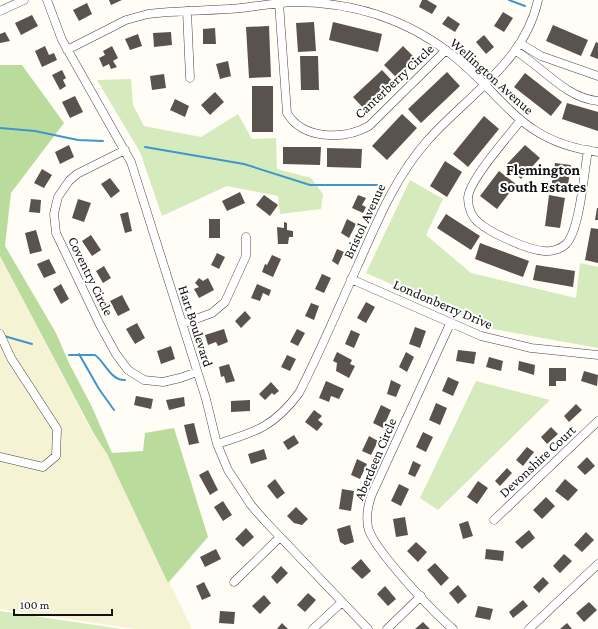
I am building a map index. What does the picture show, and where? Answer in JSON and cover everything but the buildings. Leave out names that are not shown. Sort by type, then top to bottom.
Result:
[{"type":"street","points":[[0,11],[24,0]]},
{"type":"street","name":"Hart Boulevard","points":[[47,0],[67,50],[125,150],[134,172],[197,372],[217,444],[228,470],[247,499],[280,537],[368,629]]},
{"type":"street","name":"Bristol Avenue","points":[[217,444],[265,427],[284,412],[292,403],[308,376],[351,279],[403,172],[429,139],[516,51],[533,20],[538,0]]},
{"type":"street","name":"Wellington Avenue","points":[[67,50],[116,24],[136,16],[242,8],[279,3],[337,6],[380,15],[419,32],[446,50],[520,121],[553,140],[598,152]]},
{"type":"street","name":"Canterberry Circle","points":[[279,3],[287,113],[292,121],[298,126],[311,132],[342,135],[356,132],[369,126],[446,50]]},
{"type":"street","points":[[187,11],[190,78]]},
{"type":"street","points":[[521,44],[541,56],[598,76]]},
{"type":"street","points":[[516,51],[529,59],[561,85],[582,96],[598,100]]},
{"type":"street","points":[[520,121],[474,181],[468,196],[468,206],[478,222],[505,237],[544,251],[553,251],[566,245],[575,227],[588,150]]},
{"type":"street","name":"Coventry Circle","points":[[125,150],[88,168],[69,181],[58,197],[56,205],[54,214],[56,234],[64,253],[116,354],[128,370],[144,380],[163,382],[197,372]]},
{"type":"street","points":[[182,324],[212,313],[225,302],[246,256],[246,236]]},
{"type":"street","name":"Londonberry Drive","points":[[351,279],[450,324],[481,336],[531,348],[598,355]]},
{"type":"street","name":"Aberdeen Circle","points":[[450,324],[368,505],[368,527],[378,547],[421,596],[453,629]]},
{"type":"street","points":[[0,334],[11,358],[57,429],[56,456],[43,467],[0,457]]},
{"type":"street","name":"Devonshire Court","points":[[494,520],[598,421]]},
{"type":"street","points":[[234,582],[280,537]]},
{"type":"street","points":[[529,629],[598,564]]},
{"type":"street","points":[[387,629],[421,596]]},
{"type":"street","points":[[313,629],[342,602]]},
{"type":"shaded area","points":[[0,256],[93,434],[107,454],[192,629],[136,629],[0,609]]},
{"type":"green space","points":[[0,65],[22,65],[64,123],[11,193],[5,246],[56,333],[69,363],[92,407],[112,453],[143,451],[145,433],[174,428],[208,537],[168,583],[107,454],[94,434],[0,256]]},
{"type":"green space","points":[[131,79],[133,105],[144,126],[201,137],[238,114],[252,139],[276,138],[277,169],[311,178],[323,194],[321,209],[280,214],[278,196],[227,186],[162,216],[140,152],[97,80]]},
{"type":"green space","points":[[410,180],[443,199],[426,235],[471,273],[576,298],[580,263],[598,267],[598,348],[493,329],[366,273]]},
{"type":"green space","points":[[476,381],[550,400],[438,510],[420,498]]},
{"type":"green space","points":[[0,611],[122,629],[0,629]]},
{"type":"waterway","points":[[509,0],[525,6]]},
{"type":"waterway","points":[[0,128],[35,131],[78,140],[103,141]]},
{"type":"waterway","points":[[145,147],[244,164],[310,185],[381,185]]},
{"type":"waterway","points":[[4,336],[32,344]]},
{"type":"waterway","points":[[79,354],[99,389],[114,410]]},
{"type":"waterway","points":[[69,355],[95,355],[116,378],[125,380]]},
{"type":"district","name":"Flemington South Estates","points":[[543,178]]}]
